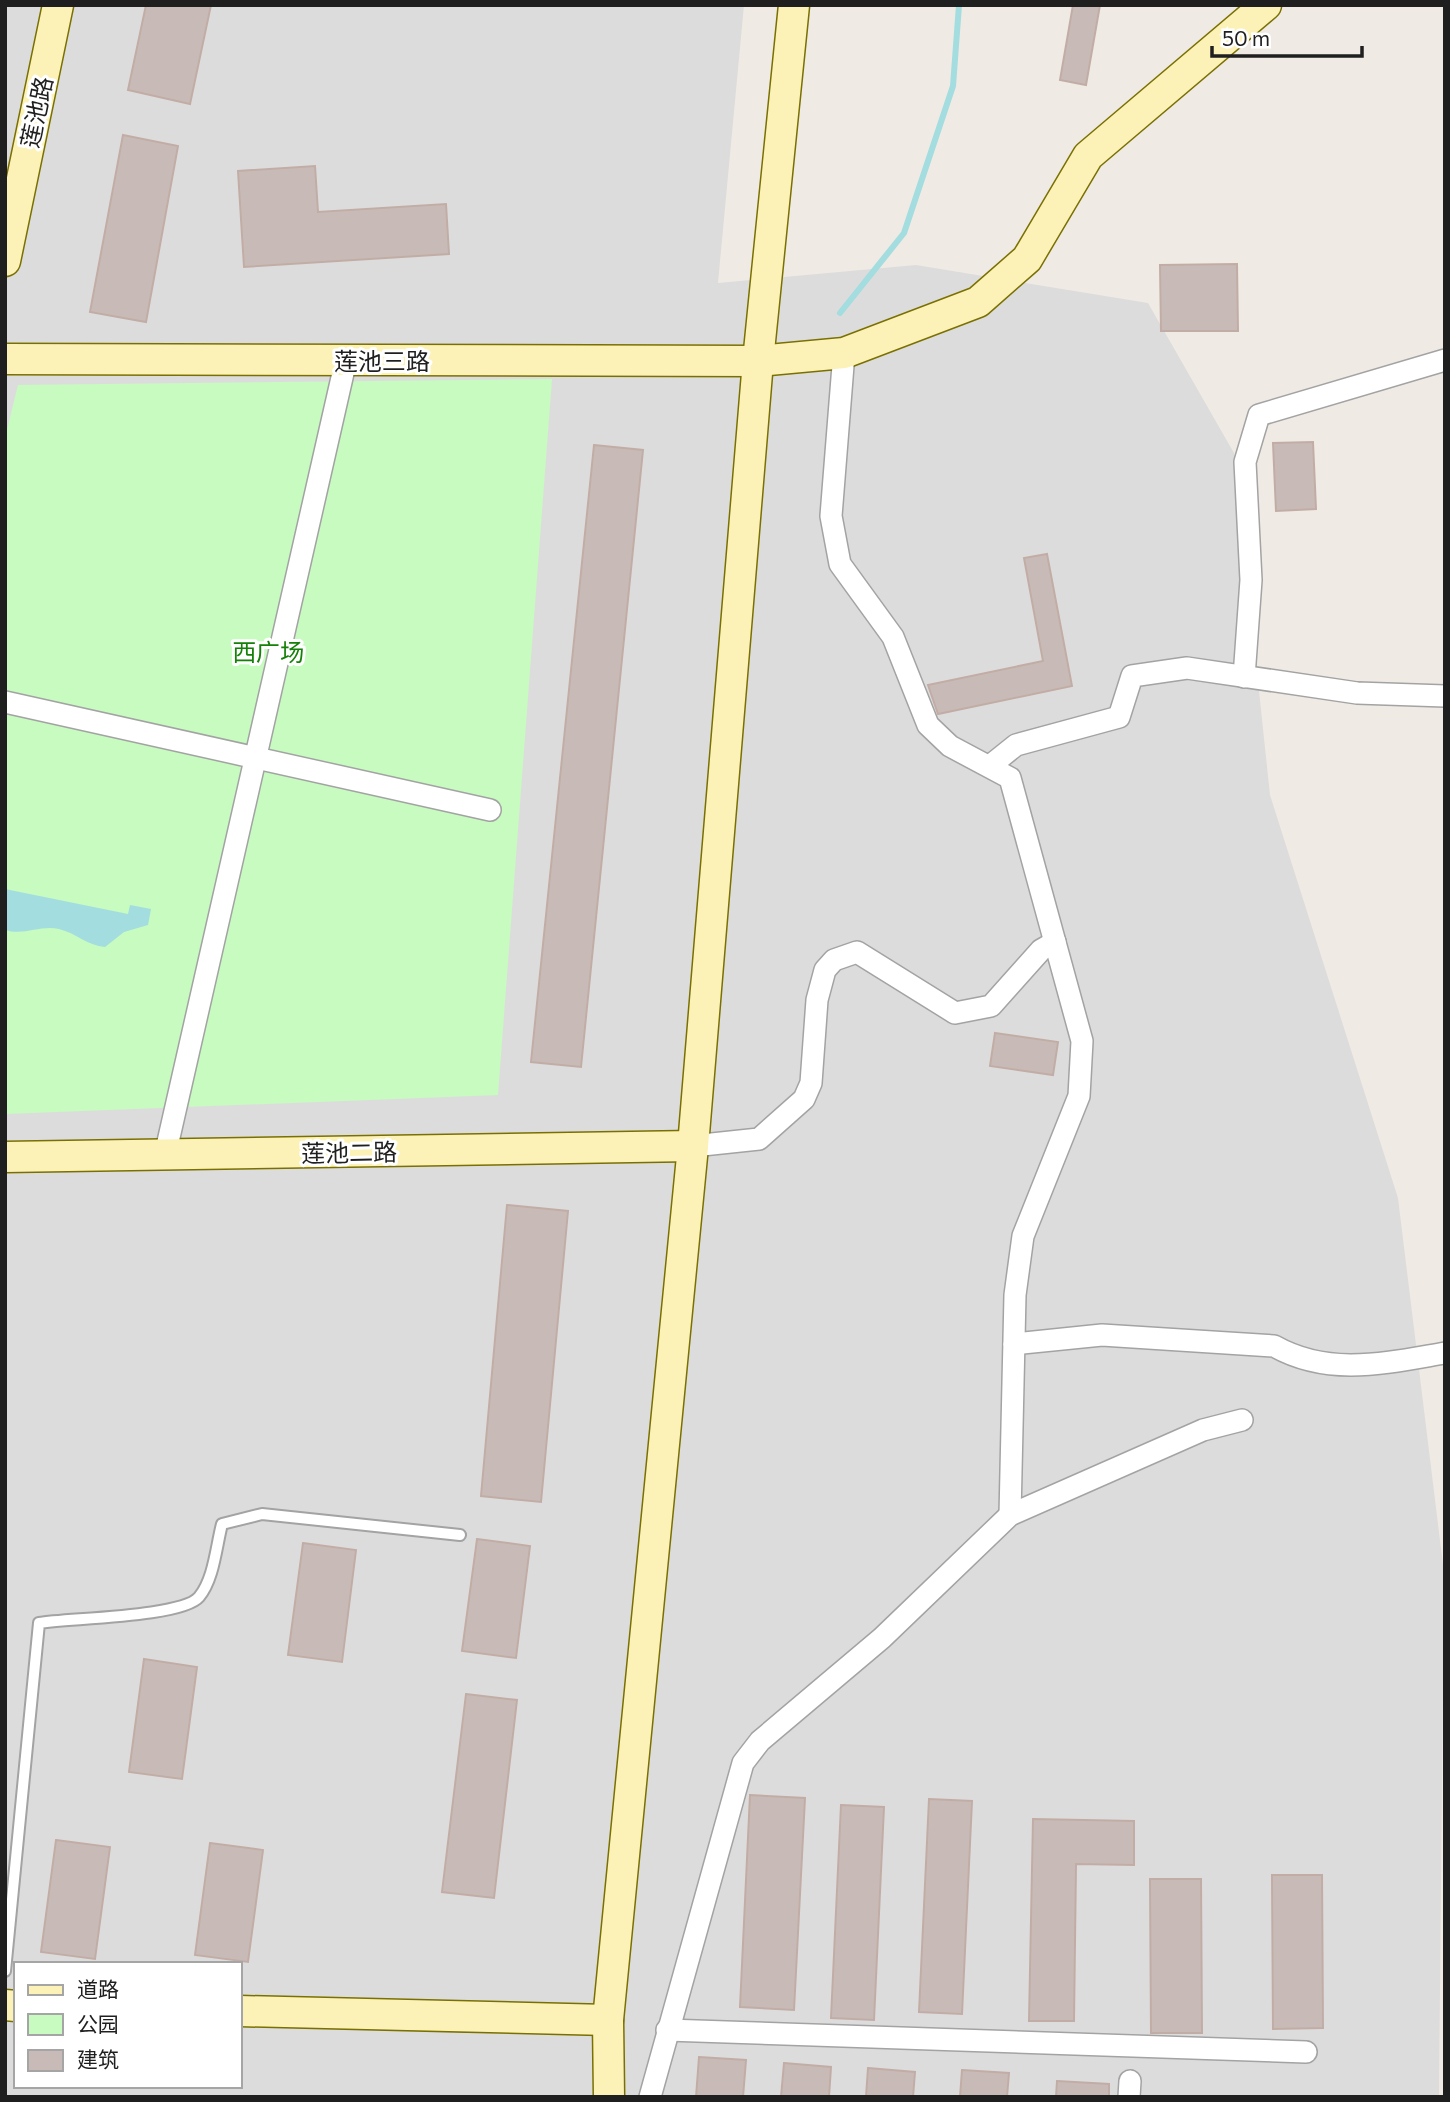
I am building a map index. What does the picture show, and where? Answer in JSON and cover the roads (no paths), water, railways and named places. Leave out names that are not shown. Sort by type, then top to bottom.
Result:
[{"type":"street","name":"莲池路","points":[[5,261],[58,5]]},
{"type":"street","points":[[610,2097],[608,2020],[693,1146],[758,361],[794,5]]},
{"type":"street","name":"莲池三路","points":[[5,359],[758,361],[844,353],[978,302],[1027,259],[1088,156],[1266,5]]},
{"type":"street","points":[[844,353],[831,516],[840,564],[893,637],[928,725],[950,746],[1010,778],[1082,1041],[1079,1096],[1023,1236],[1015,1295],[1010,1516]]},
{"type":"street","points":[[165,1155],[346,360]]},
{"type":"street","points":[[1244,677],[1251,580],[1245,462],[1259,415],[1445,360]]},
{"type":"street","points":[[990,765],[1016,745],[1119,717],[1132,676],[1186,668],[1357,693],[1445,696]]},
{"type":"street","points":[[5,702],[490,810]]},
{"type":"street","points":[[693,1146],[759,1139],[804,1099],[811,1083],[817,1000],[825,970],[834,960],[857,953],[955,1013],[991,1006],[1041,950],[1055,942]]},
{"type":"street","name":"莲池二路","points":[[5,1157],[693,1146]]},
{"type":"street","points":[[1014,1344],[1102,1335],[1274,1346],[1297,1359],[1366,1367],[1445,1353]]},
{"type":"street","points":[[650,2097],[743,1763],[760,1741],[882,1639],[1010,1516],[1203,1430],[1242,1420]]},
{"type":"street","points":[[242,2011],[608,2020]]},
{"type":"street","points":[[667,2030],[1306,2052]]},
{"type":"lane","points":[[5,1970],[39,1623],[173,1611],[198,1598],[208,1578],[222,1524],[262,1514],[460,1535]]},
{"type":"water","points":[[5,889],[128,914],[130,905],[151,909],[148,925],[124,932],[105,947],[59,929],[12,932],[5,930]]},
{"type":"waterway","points":[[840,313],[904,233],[953,86],[959,5]]},
{"type":"park label","name":"西广场","points":[[268,651]]}]
